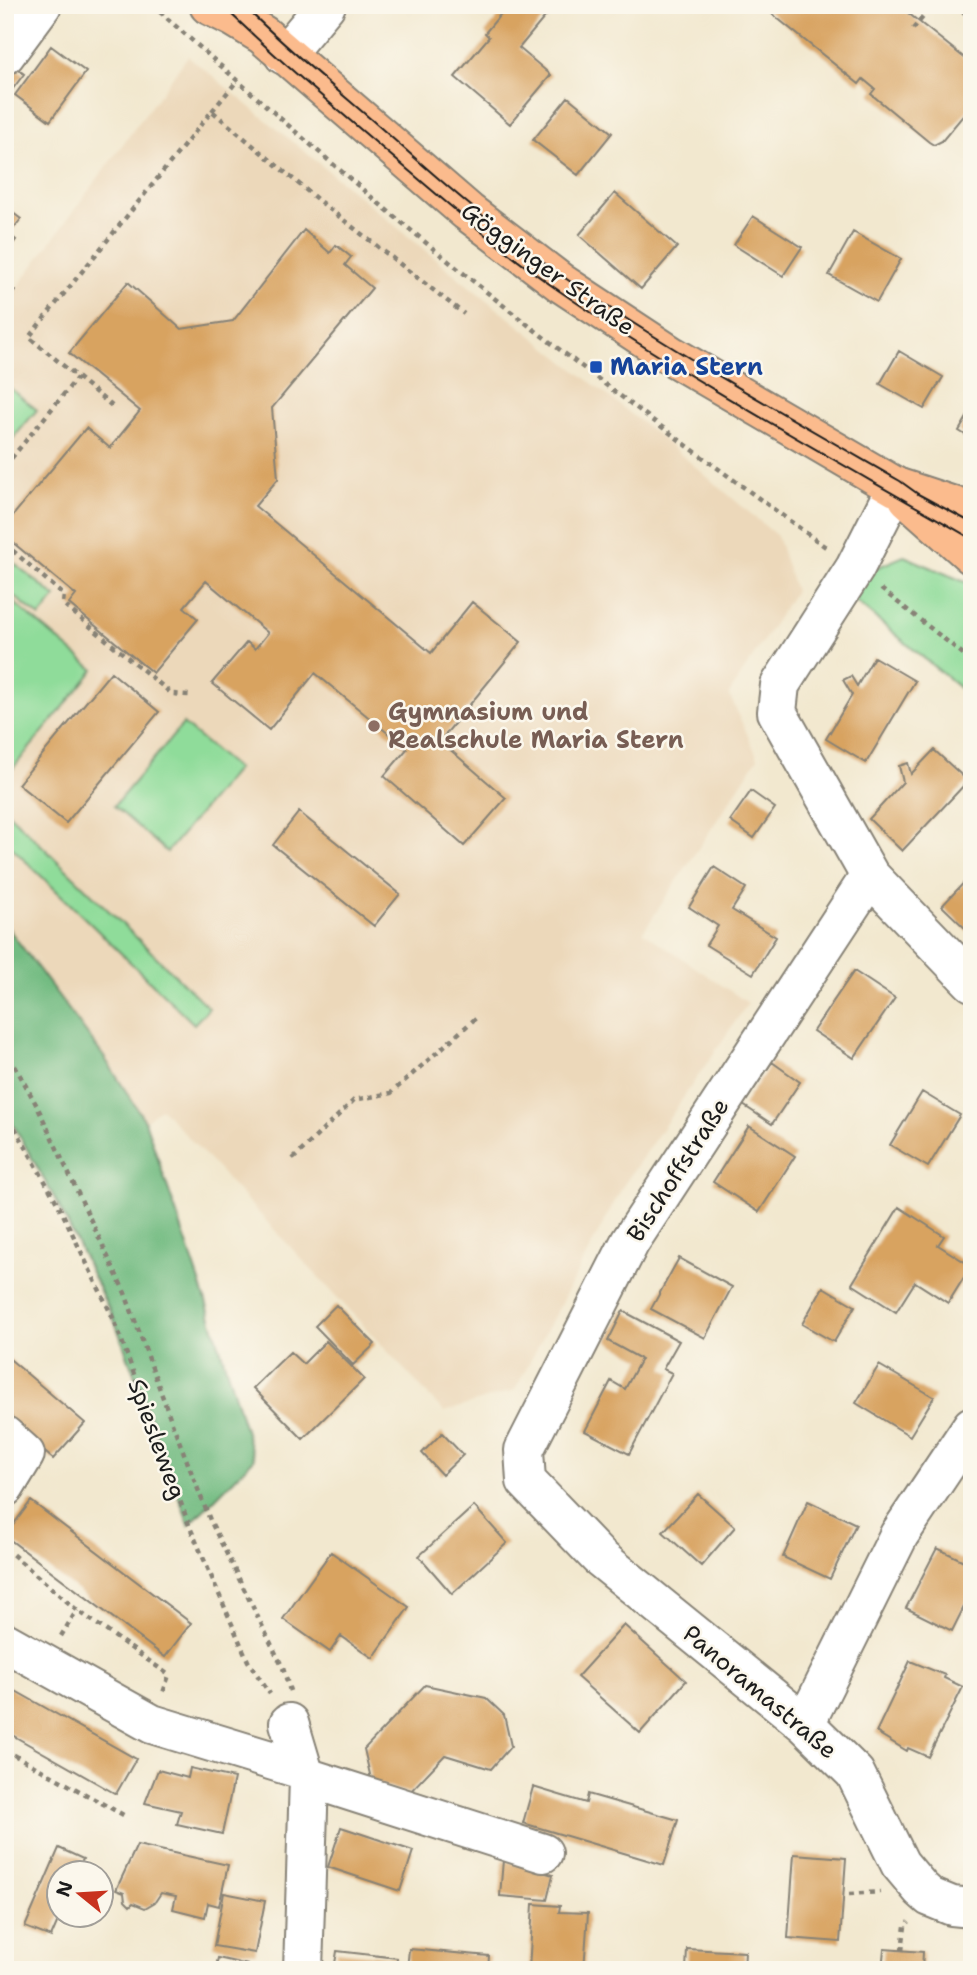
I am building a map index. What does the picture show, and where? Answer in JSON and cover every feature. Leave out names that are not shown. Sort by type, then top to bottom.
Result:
[{"type":"main road","name":"Gögginger Straße","points":[[209,5],[264,32],[489,229],[561,284],[672,356],[896,487],[972,555]]},
{"type":"main road","name":"Gögginger Straße","points":[[896,487],[972,512]]},
{"type":"street","points":[[5,55],[41,5]]},
{"type":"street","points":[[232,5],[264,32],[326,5]]},
{"type":"street","points":[[972,531],[896,487],[855,568],[780,685],[777,712],[870,876],[972,982]]},
{"type":"street","name":"Bischoffstraße","points":[[526,1481],[524,1450],[631,1242],[870,876]]},
{"type":"street","points":[[805,1724],[899,1535],[972,1426]]},
{"type":"street","points":[[5,1436],[25,1454],[5,1488]]},
{"type":"street","name":"Panoramastraße","points":[[526,1481],[599,1558],[805,1724],[855,1773],[900,1864],[921,1889],[930,1897],[952,1906],[972,1908]]},
{"type":"street","points":[[5,1642],[152,1724],[543,1853]]},
{"type":"street","points":[[289,1723],[306,1774],[303,1970]]},
{"type":"path","points":[[152,5],[484,290],[653,422],[855,568],[972,661]]},
{"type":"path","points":[[913,29],[933,5]]},
{"type":"path","points":[[955,5],[972,19]]},
{"type":"path","points":[[112,406],[29,337],[237,80]]},
{"type":"path","points":[[212,111],[318,200],[464,314]]},
{"type":"path","points":[[5,466],[77,378]]},
{"type":"path","points":[[5,544],[64,595],[63,604],[172,694],[189,695]]},
{"type":"path","points":[[293,1159],[354,1100],[391,1093],[477,1017]]},
{"type":"path","points":[[5,1048],[37,1105],[125,1293],[211,1520],[282,1668],[293,1700],[289,1723]]},
{"type":"path","name":"Spiesleweg","points":[[5,1110],[61,1208],[115,1322],[189,1525],[248,1661],[289,1723]]},
{"type":"path","points":[[5,1548],[77,1610],[169,1675],[152,1724]]},
{"type":"path","points":[[5,1750],[127,1817]]},
{"type":"shaded area","name":"Gymnasium und Realschule Maria Stern","points":[[188,56],[465,283],[659,436],[777,536],[795,591],[729,694],[758,758],[643,932],[748,1003],[623,1186],[515,1390],[444,1412],[161,1108],[145,1121],[104,1057],[5,924],[5,304]]},
{"type":"green space","points":[[5,384],[37,410],[5,448]]},
{"type":"green space","points":[[5,556],[56,597],[40,617],[5,589]]},
{"type":"green space","points":[[904,556],[972,585],[972,698],[854,600],[873,569]]},
{"type":"green space","points":[[5,595],[94,670],[5,778]]},
{"type":"green space","points":[[183,724],[237,769],[167,852],[114,806]]},
{"type":"green space","points":[[5,810],[209,1008],[194,1024],[5,841]]},
{"type":"green space","points":[[5,924],[104,1057],[145,1121],[200,1282],[254,1459],[189,1525],[115,1322],[60,1208],[5,1110]]},
{"type":"building","points":[[508,5],[555,5],[519,48],[551,75],[510,124],[455,77],[489,37],[485,33]]},
{"type":"building","points":[[761,5],[898,5],[972,64],[972,105],[942,141],[934,145],[871,94],[875,89],[863,79],[859,84]]},
{"type":"building","points":[[51,46],[86,72],[50,121],[15,95]]},
{"type":"building","points":[[11,64],[24,74],[5,99],[5,71]]},
{"type":"building","points":[[568,97],[612,133],[578,175],[533,140]]},
{"type":"building","points":[[615,193],[677,247],[641,289],[579,235]]},
{"type":"building","points":[[5,207],[21,219],[9,234],[16,240],[5,254]]},
{"type":"building","points":[[753,216],[802,247],[783,276],[734,245]]},
{"type":"building","points":[[304,230],[330,253],[336,245],[351,257],[345,265],[372,288],[272,408],[278,479],[255,506],[431,653],[472,602],[521,642],[440,741],[506,798],[464,846],[384,776],[407,749],[315,673],[269,730],[212,683],[247,642],[255,649],[268,633],[206,581],[184,607],[198,619],[153,673],[69,604],[76,595],[5,536],[5,525],[86,428],[110,448],[140,411],[69,353],[128,282],[181,329],[233,321]]},
{"type":"building","points":[[853,232],[901,259],[877,302],[829,275]]},
{"type":"building","points":[[5,284],[15,291],[5,304]]},
{"type":"building","points":[[899,351],[943,377],[924,409],[880,384]]},
{"type":"building","points":[[972,409],[972,439],[959,431]]},
{"type":"building","points":[[874,657],[915,681],[866,763],[826,739],[852,695],[843,680],[851,676],[857,686]]},
{"type":"building","points":[[111,672],[159,712],[66,823],[18,784]]},
{"type":"building","points":[[934,750],[968,781],[902,851],[869,819],[903,782],[899,766],[908,763],[911,774]]},
{"type":"building","points":[[751,791],[775,808],[754,838],[730,821]]},
{"type":"building","points":[[299,812],[400,894],[374,926],[273,845]]},
{"type":"building","points":[[714,867],[746,888],[732,910],[776,937],[753,974],[706,945],[718,926],[689,907]]},
{"type":"building","points":[[972,874],[972,935],[942,906]]},
{"type":"building","points":[[854,971],[895,998],[854,1058],[813,1031]]},
{"type":"building","points":[[772,1062],[800,1082],[772,1124],[743,1105]]},
{"type":"building","points":[[922,1092],[960,1115],[928,1167],[890,1145]]},
{"type":"building","points":[[749,1126],[795,1156],[759,1212],[713,1182]]},
{"type":"building","points":[[899,1207],[944,1236],[938,1245],[971,1266],[948,1303],[915,1282],[896,1312],[852,1284]]},
{"type":"building","points":[[679,1258],[732,1287],[705,1338],[651,1309]]},
{"type":"building","points":[[823,1287],[855,1306],[834,1342],[802,1324]]},
{"type":"building","points":[[336,1305],[375,1344],[353,1365],[315,1326]]},
{"type":"building","points":[[623,1311],[679,1341],[663,1369],[672,1373],[629,1454],[585,1431],[611,1381],[625,1389],[641,1359],[608,1341]]},
{"type":"building","points":[[326,1341],[364,1379],[303,1439],[253,1388],[290,1352],[303,1364]]},
{"type":"building","points":[[5,1355],[85,1423],[53,1459],[5,1417]]},
{"type":"building","points":[[879,1365],[934,1397],[910,1436],[856,1403]]},
{"type":"building","points":[[442,1433],[463,1455],[442,1475],[422,1453]]},
{"type":"building","points":[[698,1494],[735,1527],[701,1566],[663,1532]]},
{"type":"building","points":[[31,1501],[191,1623],[165,1657],[5,1536]]},
{"type":"building","points":[[808,1501],[856,1524],[830,1579],[783,1557]]},
{"type":"building","points":[[474,1506],[507,1543],[452,1594],[419,1556]]},
{"type":"building","points":[[937,1548],[972,1565],[972,1591],[952,1631],[906,1608]]},
{"type":"building","points":[[331,1552],[409,1607],[373,1658],[341,1636],[330,1652],[283,1619]]},
{"type":"building","points":[[624,1625],[686,1681],[640,1733],[577,1677]]},
{"type":"building","points":[[910,1661],[945,1675],[944,1678],[963,1687],[928,1757],[908,1748],[907,1751],[876,1732]]},
{"type":"building","points":[[5,1685],[136,1759],[116,1794],[5,1731]]},
{"type":"building","points":[[425,1685],[486,1698],[504,1715],[511,1746],[491,1769],[445,1755],[409,1793],[372,1783],[364,1749]]},
{"type":"building","points":[[190,1768],[234,1778],[222,1834],[177,1824],[181,1811],[145,1803],[158,1770],[188,1778]]},
{"type":"building","points":[[533,1787],[586,1803],[588,1794],[678,1820],[664,1865],[523,1823]]},
{"type":"building","points":[[341,1827],[413,1851],[400,1891],[328,1867]]},
{"type":"building","points":[[137,1845],[228,1865],[219,1906],[208,1903],[205,1917],[173,1909],[176,1896],[161,1893],[155,1902],[145,1908],[133,1903],[130,1906],[125,1901],[124,1893],[116,1890]]},
{"type":"building","points":[[59,1848],[83,1859],[83,1860],[54,1860]]},
{"type":"building","points":[[794,1854],[846,1858],[840,1942],[788,1938]]},
{"type":"building","points":[[503,1860],[553,1875],[547,1900],[500,1896]]},
{"type":"building","points":[[46,1878],[46,1930],[54,1930],[51,1937],[25,1927]]},
{"type":"building","points":[[224,1893],[265,1901],[255,1953],[214,1946]]},
{"type":"building","points":[[533,1904],[560,1906],[559,1912],[588,1913],[584,1970],[529,1970]]},
{"type":"building","points":[[409,1949],[489,1956],[488,1970],[407,1970]]},
{"type":"building","points":[[687,1949],[745,1952],[744,1970],[686,1970]]},
{"type":"building","points":[[884,1949],[923,1952],[922,1970],[882,1970]]},
{"type":"building","points":[[337,1951],[397,1958],[396,1970],[334,1970]]},
{"type":"building","points":[[218,1958],[248,1965],[247,1970],[215,1970]]},
{"type":"tram line","points":[[222,5],[401,164],[498,245],[558,290],[711,388],[972,539]]},
{"type":"tram line","points":[[243,5],[443,182],[565,278],[731,383],[972,523]]},
{"type":"place","name":"Maria Stern","points":[[596,367]]},
{"type":"place","name":"Gymnasium und Realschule Maria Stern","points":[[374,726]]}]
